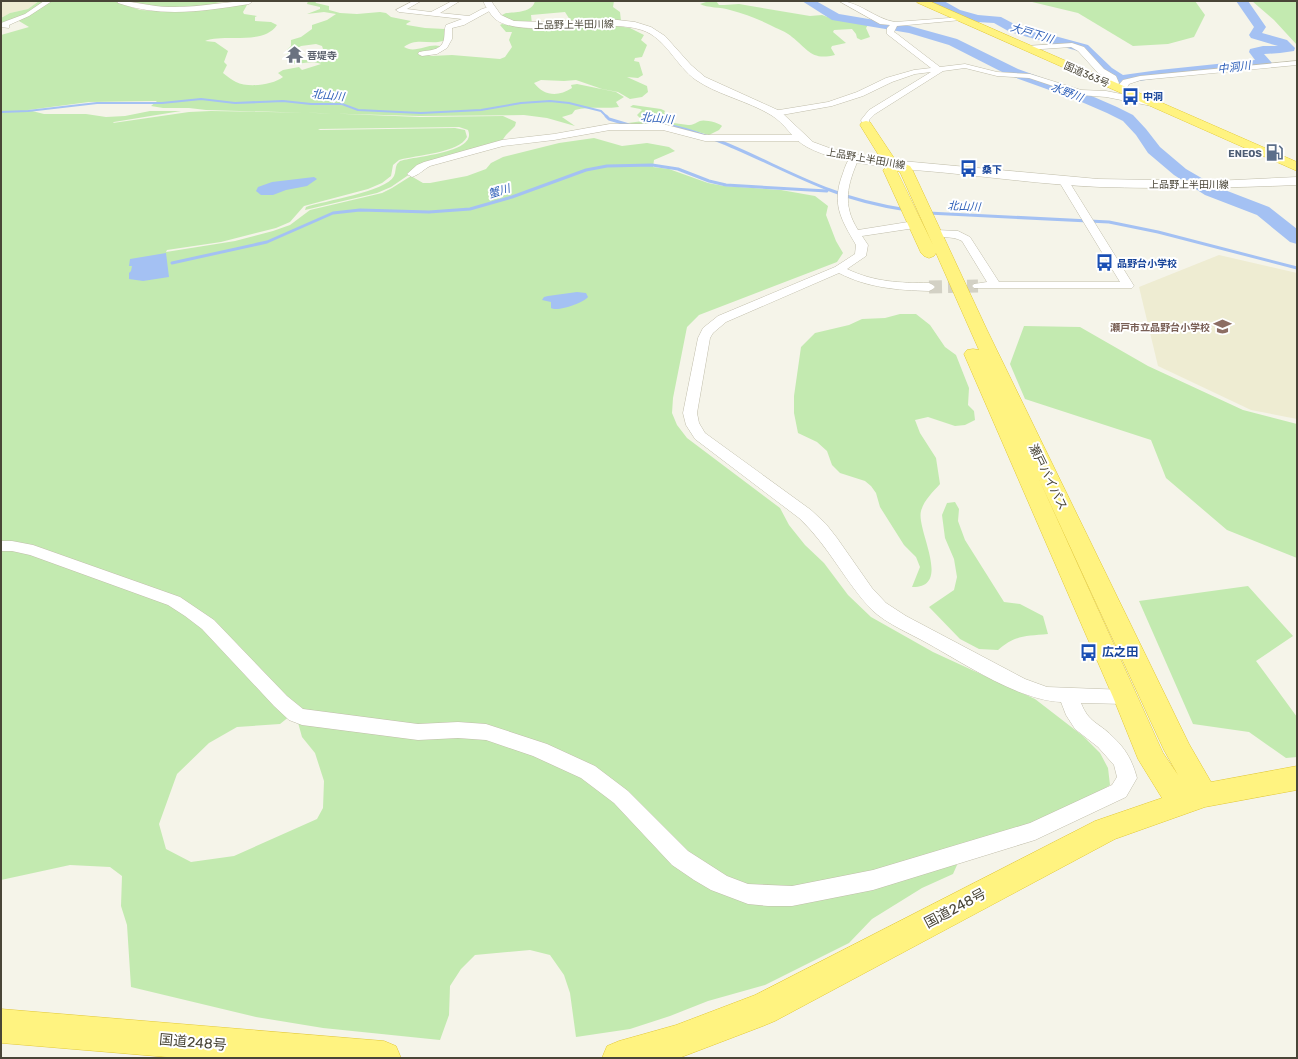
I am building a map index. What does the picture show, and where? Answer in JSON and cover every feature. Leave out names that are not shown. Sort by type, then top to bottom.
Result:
[{"type":"highway","name":"国道363号","points":[[922,1],[1027,48],[1112,89],[1157,104],[1297,167]]},
{"type":"highway","name":"瀬戸バイパス","points":[[866,125],[891,164],[905,169],[920,218],[1152,759],[1193,799]]},
{"type":"highway","name":"瀬戸バイパス","points":[[891,164],[889,169],[920,218],[978,330],[1112,609],[1178,750],[1193,799]]},
{"type":"highway","name":"国道248号","points":[[619,1058],[676,1042],[763,1009],[1104,830],[1193,799],[1297,778]]},
{"type":"highway","name":"国道248号","points":[[1,1026],[384,1058]]},
{"type":"street","points":[[6,26],[3,25],[27,15],[49,1]]},
{"type":"street","points":[[121,1],[134,6],[148,8],[177,9],[209,7],[249,1]]},
{"type":"street","points":[[418,1],[399,10],[470,18]]},
{"type":"street","points":[[432,14],[457,1]]},
{"type":"street","points":[[842,1],[883,22],[894,25],[961,18]]},
{"type":"street","points":[[422,54],[434,53],[442,50],[449,39],[448,28],[470,18],[489,4]]},
{"type":"street","name":"上品野上半田川線","points":[[489,4],[499,17],[518,23],[537,25],[610,22],[648,29],[657,34],[690,72],[701,79],[776,113],[809,144],[824,151],[854,158],[891,164],[1120,184],[1214,185],[1297,181]]},
{"type":"street","points":[[894,25],[890,32],[939,70]]},
{"type":"street","points":[[1027,48],[1072,45],[1081,49],[1101,71],[1113,78],[1115,83],[1112,89]]},
{"type":"street","points":[[776,113],[829,104],[864,92],[889,80],[914,72],[965,66],[1009,75],[1030,76],[1088,93],[1124,86],[1126,82],[1140,78],[1297,63]]},
{"type":"street","points":[[866,125],[865,120],[872,112],[936,74],[939,70]]},
{"type":"street","points":[[412,174],[420,167],[427,164],[502,143],[560,136],[610,127],[663,127],[704,138],[801,138]]},
{"type":"street","points":[[854,158],[842,196],[842,208],[846,221],[862,245],[862,251],[855,260],[839,269],[732,314],[722,319],[707,331],[704,338],[690,413],[690,421],[693,427],[700,436],[805,514],[820,528],[866,592],[880,607],[900,620],[1018,684],[1047,694],[1126,696]]},
{"type":"street","points":[[978,286],[1128,286],[1087,221],[1064,180]]},
{"type":"street","points":[[855,234],[901,226],[920,218],[958,234],[966,239],[995,286]]},
{"type":"street","points":[[839,269],[859,279],[881,285],[930,287]]},
{"type":"street","points":[[1,546],[12,546],[33,550],[174,601],[187,608],[217,634],[296,715],[418,732],[458,730],[486,732],[540,750],[588,772],[621,797],[680,858],[719,883],[748,894],[792,896],[873,880],[1035,831],[1119,791],[1127,778],[1123,762],[1105,741],[1082,724],[1076,715],[1068,695]]},
{"type":"shaded area","points":[[1,1],[39,1],[28,9],[10,13],[1,18]]},
{"type":"shaded area","name":"瀬戸市立品野台小学校","points":[[1219,255],[1297,273],[1297,419],[1251,410],[1158,366],[1139,287]]},
{"type":"green space","points":[[39,1],[47,1],[25,15],[1,24],[1,18],[10,13],[28,9]]},
{"type":"green space","points":[[52,1],[114,1],[140,10],[161,11],[245,4],[247,5],[243,12],[244,14],[257,16],[255,17],[255,21],[271,22],[277,25],[271,31],[263,35],[205,41],[215,42],[228,51],[224,62],[227,65],[223,73],[236,82],[247,85],[267,84],[279,80],[283,77],[278,73],[283,70],[299,67],[302,70],[321,64],[313,62],[296,64],[288,63],[287,50],[291,46],[291,40],[301,37],[312,29],[312,25],[327,20],[336,14],[324,12],[307,14],[320,9],[320,7],[307,4],[308,1],[315,1],[316,3],[329,6],[329,10],[340,13],[357,14],[380,12],[386,13],[391,17],[411,21],[406,24],[407,25],[445,29],[446,37],[443,41],[413,42],[404,47],[408,49],[417,49],[435,45],[440,46],[428,55],[431,56],[452,55],[500,59],[505,57],[512,47],[509,40],[512,32],[506,32],[500,25],[502,24],[539,30],[591,25],[617,26],[630,28],[644,35],[641,40],[647,45],[642,57],[635,58],[634,61],[639,62],[643,75],[638,78],[627,77],[647,86],[648,92],[642,97],[630,99],[618,92],[602,89],[576,80],[541,80],[534,83],[542,91],[552,94],[567,91],[572,88],[571,85],[577,84],[616,92],[624,97],[616,102],[619,107],[575,110],[572,114],[562,117],[575,126],[547,118],[524,115],[419,116],[338,114],[420,117],[503,116],[516,122],[515,126],[501,142],[426,163],[391,187],[377,193],[305,210],[306,207],[379,187],[389,182],[394,176],[396,166],[400,161],[455,149],[464,144],[469,138],[468,130],[459,127],[318,129],[455,128],[465,130],[467,137],[455,147],[436,153],[399,160],[393,165],[391,176],[382,183],[368,189],[304,206],[290,222],[276,228],[221,242],[167,250],[166,252],[235,241],[273,231],[290,225],[310,210],[382,193],[411,176],[423,183],[430,183],[467,176],[486,169],[491,163],[503,157],[559,143],[594,138],[622,146],[647,143],[669,147],[675,151],[654,160],[653,167],[669,169],[708,183],[724,186],[781,190],[815,196],[828,206],[826,215],[836,241],[843,253],[837,262],[699,315],[687,327],[673,398],[672,413],[677,425],[687,438],[780,508],[789,525],[805,545],[824,563],[848,595],[871,617],[933,652],[1035,699],[1083,736],[1100,753],[1108,768],[1110,785],[1086,801],[1033,828],[799,892],[750,892],[660,837],[540,746],[299,714],[188,605],[1,543],[1,35],[29,27],[19,20]],"holes":[[[316,44],[322,46],[324,52],[323,56],[317,59],[302,59],[299,58],[296,53],[296,49],[301,46]],[[157,101],[151,106],[163,108],[298,113],[211,111],[189,112],[113,123],[181,111],[150,111],[125,116],[106,117],[86,114],[44,114],[28,110],[89,102]]]},
{"type":"green space","points":[[131,1],[208,1],[223,3],[200,7],[165,8]]},
{"type":"green space","points":[[535,1],[614,1],[613,7],[620,12],[621,21],[572,23],[565,12],[531,15],[532,24],[513,21],[503,17],[502,15],[527,10]]},
{"type":"green space","points":[[709,1],[716,1],[719,5],[739,4],[810,16],[822,15],[833,19],[868,25],[866,28],[870,37],[861,40],[857,38],[852,29],[834,30],[833,32],[846,43],[832,46],[831,48],[835,55],[815,55],[810,53],[786,33],[748,15],[700,4]]},
{"type":"green space","points":[[1028,1],[1195,1],[1205,15],[1194,37],[1168,44],[1133,46],[1078,13]]},
{"type":"green space","points":[[1252,1],[1297,1],[1297,45],[1274,20]]},
{"type":"green space","points":[[633,105],[661,109],[665,111],[664,113],[667,115],[654,114],[646,116],[652,124],[631,124],[628,123],[643,121],[637,115],[642,110],[630,107]]},
{"type":"green space","points":[[652,120],[688,125],[705,121],[722,126],[719,130],[709,135],[672,125],[655,124]]},
{"type":"green space","points":[[900,314],[916,314],[930,325],[945,347],[956,355],[969,388],[968,405],[974,411],[975,420],[965,425],[955,426],[928,417],[915,420],[920,433],[936,458],[940,484],[926,500],[921,511],[923,531],[932,568],[930,578],[924,585],[912,587],[920,567],[916,557],[904,545],[880,507],[876,493],[865,481],[840,473],[832,465],[827,451],[817,442],[798,433],[794,413],[794,396],[801,347],[815,333],[849,325],[862,319],[885,318]]},
{"type":"green space","points":[[1024,326],[1080,327],[1148,366],[1243,410],[1297,424],[1297,558],[1227,530],[1166,478],[1151,440],[1025,399],[1010,364]]},
{"type":"green space","points":[[955,502],[959,509],[958,521],[965,540],[1004,602],[1020,604],[1043,616],[1048,634],[1021,637],[1010,641],[998,650],[979,649],[960,639],[929,607],[954,590],[957,577],[954,559],[945,538],[942,515],[947,503]]},
{"type":"green space","points":[[1,549],[26,552],[175,605],[215,637],[290,716],[280,724],[237,727],[209,743],[177,774],[159,824],[166,849],[191,862],[234,856],[317,819],[323,808],[324,781],[315,753],[302,737],[297,719],[485,734],[586,775],[748,897],[952,860],[957,865],[953,874],[922,888],[872,919],[849,943],[765,985],[708,1001],[670,1016],[630,1029],[576,1037],[570,993],[564,975],[550,955],[530,950],[475,955],[461,969],[450,986],[449,1015],[440,1040],[323,1028],[256,1017],[131,987],[127,925],[121,906],[122,876],[110,867],[70,865],[1,880]]},
{"type":"green space","points":[[1248,586],[1293,636],[1256,661],[1297,717],[1297,757],[1286,758],[1249,732],[1193,724],[1139,601]]},
{"type":"water","points":[[314,177],[317,179],[307,186],[286,190],[273,195],[261,195],[256,191],[258,187],[272,182]]},
{"type":"water","points":[[166,253],[169,277],[143,281],[129,279],[129,273],[132,266],[129,266],[130,259]]},
{"type":"water","points":[[577,292],[586,293],[588,297],[581,302],[564,308],[551,308],[551,302],[542,300],[544,297],[548,296]]},
{"type":"waterway","name":"水野川","points":[[808,1],[836,17],[910,30],[953,42],[1013,72],[1082,97],[1112,110],[1128,118],[1141,132],[1154,150],[1180,172],[1211,191],[1263,211],[1297,238]]},
{"type":"waterway","name":"中洞川","points":[[935,1],[956,12],[977,18],[997,20],[1014,29],[1083,48],[1107,71],[1120,80],[1159,74],[1265,63],[1255,52],[1289,48],[1278,41],[1255,35],[1260,27],[1242,1]]},
{"type":"waterway","name":"北山川","points":[[1,112],[28,111],[97,103],[162,103],[201,99],[235,103],[283,101],[311,104],[342,104],[358,110],[421,113],[481,110],[521,103],[550,101],[569,103],[601,111],[609,119],[629,125]]},
{"type":"waterway","name":"北山川","points":[[672,126],[733,147],[839,194],[888,207],[907,210]]},
{"type":"waterway","name":"蟹川","points":[[172,263],[267,242],[333,213],[360,210],[429,212],[470,209],[512,197],[586,170],[607,166],[652,165],[678,169],[709,181],[726,185],[827,191]]},
{"type":"waterway","name":"北山川","points":[[928,213],[1109,222],[1158,232],[1297,268]]},
{"type":"tunnel","points":[[929,287],[978,286]]},
{"type":"place","name":"菩堤寺","points":[[294,55]]},
{"type":"place","name":"中洞","points":[[1130,96]]},
{"type":"place","name":"ENEOS","points":[[1275,153]]},
{"type":"place","name":"桑下","points":[[969,169]]},
{"type":"place","name":"品野台小学校","points":[[1104,263]]},
{"type":"place","name":"瀬戸市立品野台小学校","points":[[1223,327]]},
{"type":"place","name":"広之田","points":[[1089,652]]},
{"type":"water label","name":"大戸下川","points":[[1032,33]]}]
